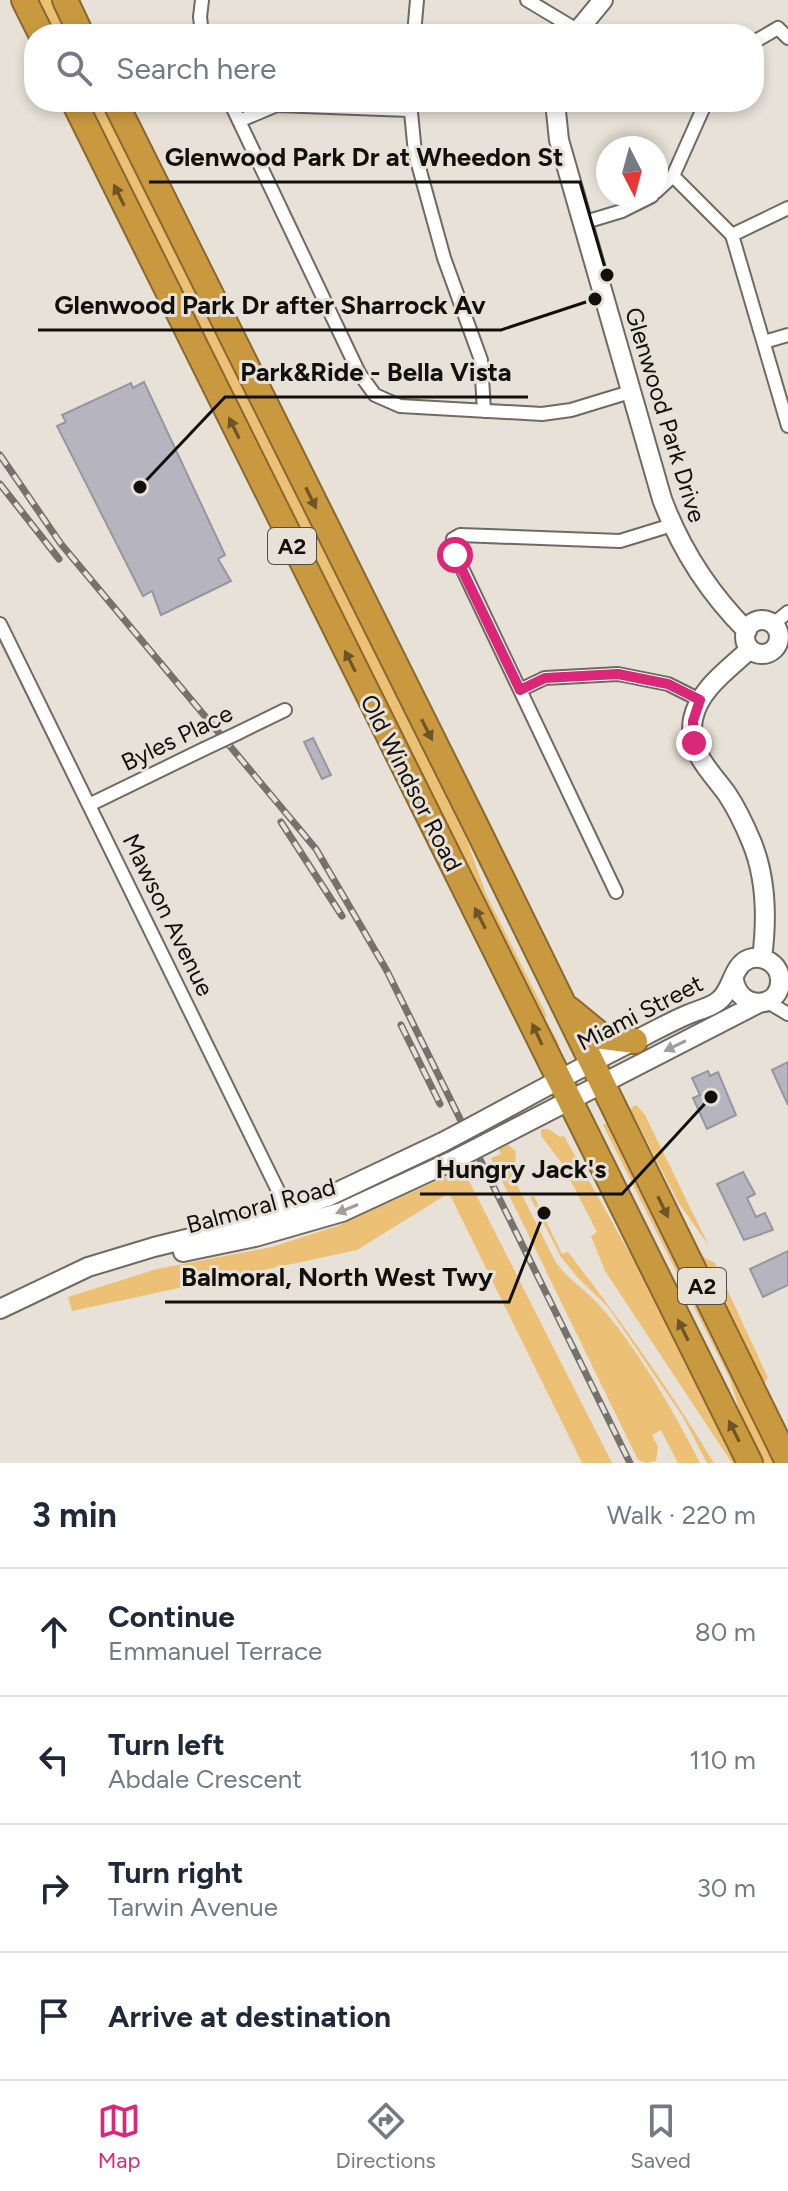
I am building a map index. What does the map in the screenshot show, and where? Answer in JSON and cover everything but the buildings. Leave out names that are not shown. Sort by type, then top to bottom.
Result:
[{"type":"highway","points":[[24,0],[36,24]]},
{"type":"highway","points":[[65,0],[76,24]]},
{"type":"highway","name":"Old Windsor Road","points":[[79,112],[750,1463]]},
{"type":"highway","name":"Old Windsor Road","points":[[120,112],[788,1462]]},
{"type":"highway","points":[[564,1006],[603,1037],[635,1041]]},
{"type":"street","points":[[201,24],[202,0]]},
{"type":"street","points":[[415,24],[417,0]]},
{"type":"street","points":[[527,0],[564,24]]},
{"type":"street","points":[[583,24],[603,0]]},
{"type":"street","points":[[235,112],[359,373],[375,395],[400,406],[556,413],[630,392]]},
{"type":"street","points":[[239,121],[260,112]]},
{"type":"street","points":[[411,112],[415,153],[444,258],[481,360],[484,411]]},
{"type":"street","name":"Glenwood Park Drive","points":[[556,112],[559,140],[582,223],[672,525],[713,596],[748,640]]},
{"type":"street","points":[[668,181],[673,176],[702,112]]},
{"type":"street","points":[[673,176],[732,235],[788,426]]},
{"type":"street","points":[[582,223],[628,208]]},
{"type":"street","points":[[732,235],[788,208]]},
{"type":"street","points":[[764,342],[788,335]]},
{"type":"street","points":[[616,892],[455,555],[453,539],[471,534],[620,541],[672,525]]},
{"type":"street","points":[[773,624],[788,612]]},
{"type":"street","points":[[748,640],[764,654],[781,655],[779,634],[773,624],[758,621],[748,640],[700,700],[692,733],[697,753],[739,814],[760,869],[765,921],[762,958]]},
{"type":"street","name":"Mawson Avenue","points":[[0,624],[292,1218]]},
{"type":"street","points":[[520,690],[545,678],[618,674],[668,684],[700,700]]},
{"type":"street","name":"Byles Place","points":[[89,805],[285,710]]},
{"type":"street","points":[[762,1002],[784,984],[773,964],[762,958],[746,960],[735,972],[739,995],[745,1000],[762,1002],[788,1014]]},
{"type":"street","name":"Miami Street","points":[[597,1073],[635,1041],[721,1000],[734,980]]},
{"type":"street","name":"Miami Street","points":[[565,1090],[597,1073],[762,1002]]},
{"type":"street","name":"Balmoral Road","points":[[0,1309],[52,1284],[130,1262],[226,1244],[292,1218],[477,1124],[565,1090]]},
{"type":"street","name":"Balmoral Road","points":[[292,1218],[342,1212],[452,1161],[487,1143],[565,1090]]},
{"type":"shaded area","points":[[35,0],[56,0],[68,24],[46,24]]},
{"type":"shaded area","points":[[90,112],[112,112],[466,838],[486,894],[560,1046],[551,1042]]},
{"type":"shaded area","points":[[636,1105],[645,1115],[709,1246],[678,1202],[634,1116],[627,1111]]},
{"type":"shaded area","points":[[611,1121],[778,1463],[759,1463],[730,1379],[603,1125]]},
{"type":"shaded area","points":[[541,1129],[564,1136],[639,1266],[736,1463],[732,1463],[605,1271],[591,1236],[597,1232],[561,1162],[541,1136]]},
{"type":"shaded area","points":[[508,1145],[516,1151],[514,1176],[518,1187],[555,1261],[599,1305],[628,1341],[667,1402],[700,1463],[678,1463],[661,1430],[652,1435],[658,1447],[656,1461],[646,1463],[638,1460],[491,1158],[501,1154],[499,1149]]},
{"type":"shaded area","points":[[463,1174],[612,1463],[582,1463],[449,1193],[357,1250],[72,1311],[68,1297],[157,1269],[272,1247],[337,1226],[450,1175],[452,1178]]},
{"type":"shaded area","points":[[534,1196],[562,1254],[568,1252],[607,1303],[714,1463],[707,1463],[683,1417],[608,1307],[561,1257],[530,1197]]},
{"type":"shaded area","points":[[695,1246],[705,1258],[715,1263],[768,1378],[763,1384]]},
{"type":"railway","points":[[0,455],[61,544],[316,849],[387,971],[630,1463]]},
{"type":"railway","points":[[0,484],[59,559]]},
{"type":"railway","points":[[281,822],[342,916]]},
{"type":"railway","points":[[401,1025],[440,1104]]},
{"type":"place","name":"Glenwood Park Dr at Wheedon St","points":[[607,275]]},
{"type":"place","name":"Glenwood Park Dr after Sharrock Av","points":[[595,299]]},
{"type":"place","name":"Park&Ride - Bella Vista","points":[[140,487]]},
{"type":"place","name":"Hungry Jack's","points":[[711,1097]]},
{"type":"place","name":"Balmoral, North West Twy","points":[[544,1213]]},
{"type":"route","points":[[455,555],[520,690],[545,678],[618,674],[668,684],[700,700],[693,721],[694,743]]}]
